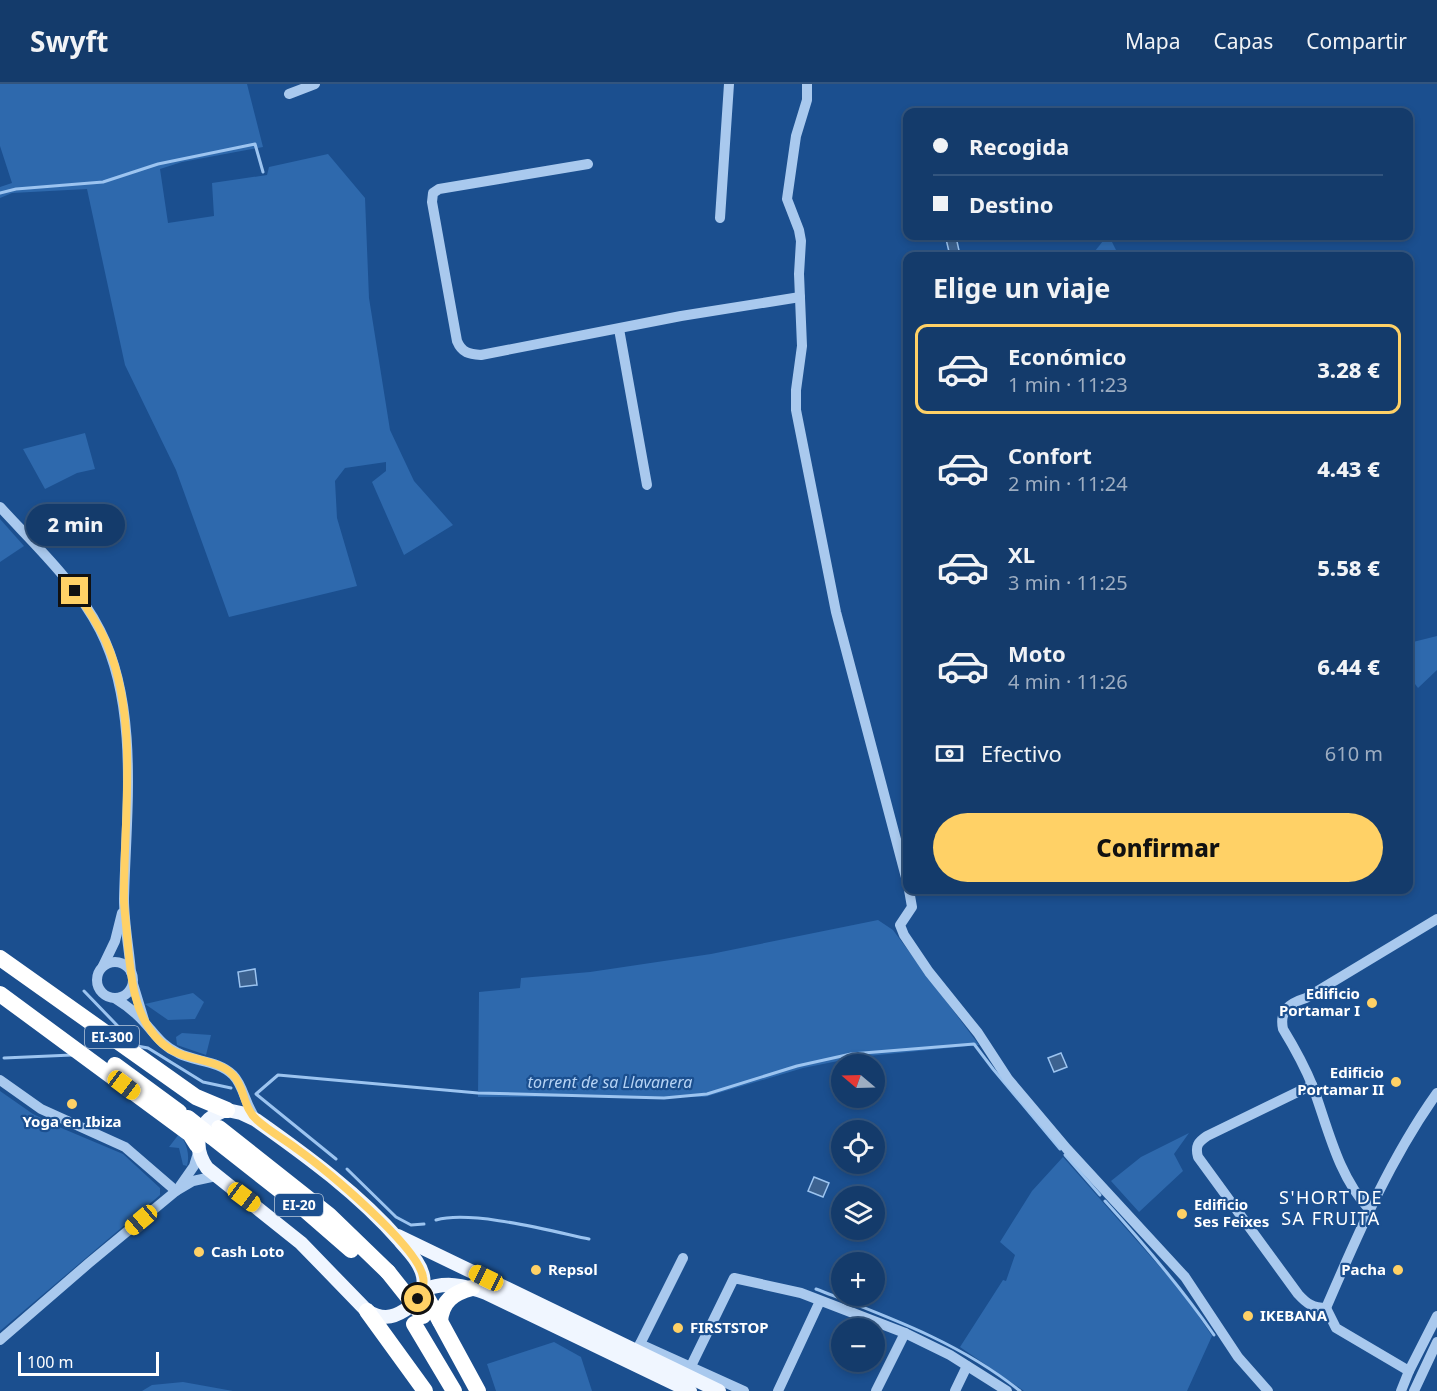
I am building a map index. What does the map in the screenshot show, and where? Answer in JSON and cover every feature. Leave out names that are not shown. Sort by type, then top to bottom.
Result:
[{"type":"highway","name":"EI-300","points":[[0,958],[196,1097],[228,1110]]},
{"type":"highway","name":"EI-20","points":[[0,969],[191,1114],[207,1141],[313,1216],[383,1276],[418,1320],[466,1391]]},
{"type":"highway","name":"EI-20","points":[[0,982],[191,1114]]},
{"type":"highway","name":"EI-300","points":[[0,994],[190,1134],[207,1141]]},
{"type":"highway","points":[[440,1321],[441,1310],[452,1295],[472,1288]]},
{"type":"highway","points":[[423,1290],[478,1391]]},
{"type":"highway","points":[[367,1311],[425,1391]]},
{"type":"highway","name":"EI-20","points":[[418,1320],[454,1391]]},
{"type":"main road","name":"EI-300","points":[[228,1110],[256,1119],[332,1176],[394,1234],[421,1267],[424,1278],[423,1290]]},
{"type":"main road","points":[[207,1141],[200,1132],[209,1119],[217,1113],[228,1110]]},
{"type":"main road","name":"EI-300","points":[[207,1141],[207,1168],[301,1243],[367,1311]]},
{"type":"main road","name":"EI-300","points":[[394,1234],[638,1347],[719,1391]]},
{"type":"main road","points":[[367,1311],[383,1318],[397,1315],[418,1299],[423,1290],[447,1284],[472,1288],[690,1391]]},
{"type":"street","points":[[289,94],[315,84]]},
{"type":"street","points":[[720,218],[729,84]]},
{"type":"street","points":[[807,84],[807,100],[796,136],[787,199],[799,230],[802,346],[795,392],[799,429],[836,612],[903,866]]},
{"type":"street","points":[[588,164],[439,189],[433,193],[432,202],[457,341],[465,352],[481,355],[619,328],[800,297]]},
{"type":"street","points":[[619,328],[647,485]]},
{"type":"street","points":[[0,507],[68,582],[87,607],[115,667],[126,731],[127,819],[124,901],[133,984],[145,1023]]},
{"type":"street","points":[[910,894],[912,907],[900,925],[904,935],[929,972],[978,1033],[1008,1079],[1067,1149],[1185,1277],[1238,1357],[1268,1391]]},
{"type":"street","points":[[124,901],[115,941],[97,977],[98,988],[105,996],[116,999],[145,1023],[164,1044],[189,1058],[223,1067],[232,1074],[242,1088],[245,1101],[256,1119]]},
{"type":"street","points":[[1369,1209],[1350,1185],[1312,1085],[1283,1029],[1281,1020],[1286,1007],[1295,1001],[1306,998],[1437,919]]},
{"type":"street","points":[[102,968],[115,962],[124,965],[131,972]]},
{"type":"street","points":[[116,999],[128,993],[133,984]]},
{"type":"street","points":[[0,1080],[41,1109],[125,1147],[176,1191]]},
{"type":"street","points":[[1312,1085],[1207,1136],[1199,1142],[1196,1149],[1198,1157],[1298,1294],[1306,1303],[1315,1308],[1326,1308]]},
{"type":"street","points":[[228,1110],[238,1102],[242,1088]]},
{"type":"street","points":[[1326,1308],[1369,1209],[1402,1148],[1437,1093]]},
{"type":"street","points":[[176,1191],[194,1166],[207,1141]]},
{"type":"street","points":[[0,1340],[176,1191],[193,1181],[216,1176]]},
{"type":"street","points":[[683,1258],[638,1347],[691,1366],[744,1391]]},
{"type":"street","points":[[691,1366],[734,1278],[801,1293],[904,1333],[950,1355],[1007,1391]]},
{"type":"street","points":[[778,1391],[820,1301]]},
{"type":"street","points":[[1326,1308],[1336,1328],[1409,1371]]},
{"type":"street","points":[[1401,1391],[1437,1316]]},
{"type":"street","points":[[876,1391],[904,1333]]},
{"type":"street","points":[[1414,1391],[1437,1342]]},
{"type":"street","points":[[955,1391],[967,1366]]},
{"type":"shaded area","points":[[0,84],[247,84],[263,147],[182,162],[160,169],[168,223],[214,216],[212,183],[267,175],[269,167],[328,154],[365,198],[369,298],[390,430],[414,481],[453,525],[404,555],[372,482],[386,471],[386,462],[345,468],[335,481],[337,518],[357,586],[229,617],[176,470],[125,365],[87,189],[12,193],[0,198],[0,187],[12,183],[0,146]]},
{"type":"shaded area","points":[[946,240],[957,240],[959,252],[949,252]]},
{"type":"shaded area","points":[[1104,240],[1111,240],[1117,252],[1094,252]]},
{"type":"shaded area","points":[[85,433],[95,469],[77,473],[45,489],[23,449]]},
{"type":"shaded area","points":[[0,519],[24,546],[0,562]]},
{"type":"shaded area","points":[[1437,636],[1437,670],[1418,688],[1413,681],[1413,642]]},
{"type":"shaded area","points":[[878,920],[893,930],[979,1045],[885,1054],[831,1054],[831,1062],[803,1068],[705,1097],[478,1097],[479,992],[520,988],[521,978],[590,972],[711,954]]},
{"type":"shaded area","points":[[255,969],[257,985],[240,987],[238,972]]},
{"type":"shaded area","points":[[193,993],[204,1002],[195,1019],[168,1020],[145,1004]]},
{"type":"shaded area","points":[[182,1033],[211,1035],[206,1055],[177,1045],[176,1037]]},
{"type":"shaded area","points":[[1061,1053],[1067,1067],[1054,1072],[1048,1058]]},
{"type":"shaded area","points":[[0,1091],[33,1114],[123,1154],[160,1188],[160,1195],[0,1331]]},
{"type":"shaded area","points":[[1189,1133],[1174,1154],[1183,1171],[1139,1212],[1111,1181],[1141,1157]]},
{"type":"shaded area","points":[[179,1134],[187,1149],[187,1166],[183,1165],[179,1148],[169,1147]]},
{"type":"shaded area","points":[[1063,1157],[1183,1293],[1212,1336],[1187,1391],[1024,1391],[960,1347],[1003,1280],[1006,1281],[1015,1255],[1000,1242],[1032,1191]]},
{"type":"shaded area","points":[[814,1177],[829,1183],[823,1197],[808,1191]]},
{"type":"shaded area","points":[[554,1342],[581,1357],[592,1391],[496,1391],[487,1364]]},
{"type":"shaded area","points":[[183,1382],[233,1391],[142,1391],[152,1385]]},
{"type":"waterway","points":[[0,193],[16,189],[103,182],[158,164],[255,144],[263,172]]},
{"type":"waterway","name":"torrent de sa Llavanera","points":[[84,991],[137,1046],[148,1048],[203,1082],[231,1088]]},
{"type":"waterway","name":"torrent de sa Llavanera","points":[[336,1159],[256,1094],[278,1075],[478,1093],[664,1098],[707,1094],[797,1066],[851,1054],[974,1044],[1060,1149]]},
{"type":"waterway","name":"torrent de sa Llavanera","points":[[4,1058],[72,1055]]},
{"type":"waterway","name":"torrent de sa Llavanera","points":[[1065,1155],[1100,1195]]},
{"type":"waterway","points":[[347,1169],[396,1217],[411,1225],[424,1224]]},
{"type":"waterway","name":"torrent de sa Llavanera","points":[[1105,1201],[1162,1266],[1214,1335]]},
{"type":"waterway","points":[[436,1220],[451,1218],[490,1220],[589,1239]]},
{"type":"waterway","points":[[816,1289],[922,1332],[973,1358],[1020,1391]]},
{"type":"place","name":"Edificio Portamar I","points":[[1372,1003]]},
{"type":"place","name":"Edificio Portamar II","points":[[1396,1082]]},
{"type":"place","name":"Yoga en Ibiza","points":[[72,1104]]},
{"type":"place","name":"Edificio Ses Feixes","points":[[1182,1214]]},
{"type":"place","name":"Cash Loto","points":[[199,1252]]},
{"type":"place","name":"Repsol","points":[[536,1270]]},
{"type":"place","name":"Pacha","points":[[1398,1270]]},
{"type":"place","name":"IKEBANA","points":[[1248,1316]]},
{"type":"place","name":"FIRSTSTOP","points":[[678,1328]]},
{"type":"district","name":"S'HORT DE SA FRUITA","points":[[1331,1208]]},
{"type":"route","points":[[75,591],[87,607],[109,650],[115,667],[124,712],[127,819],[124,901],[134,993],[145,1023],[155,1036],[177,1053],[223,1067],[232,1074],[242,1088],[245,1101],[256,1119],[332,1176],[394,1234],[421,1267],[424,1284],[418,1299]]}]
